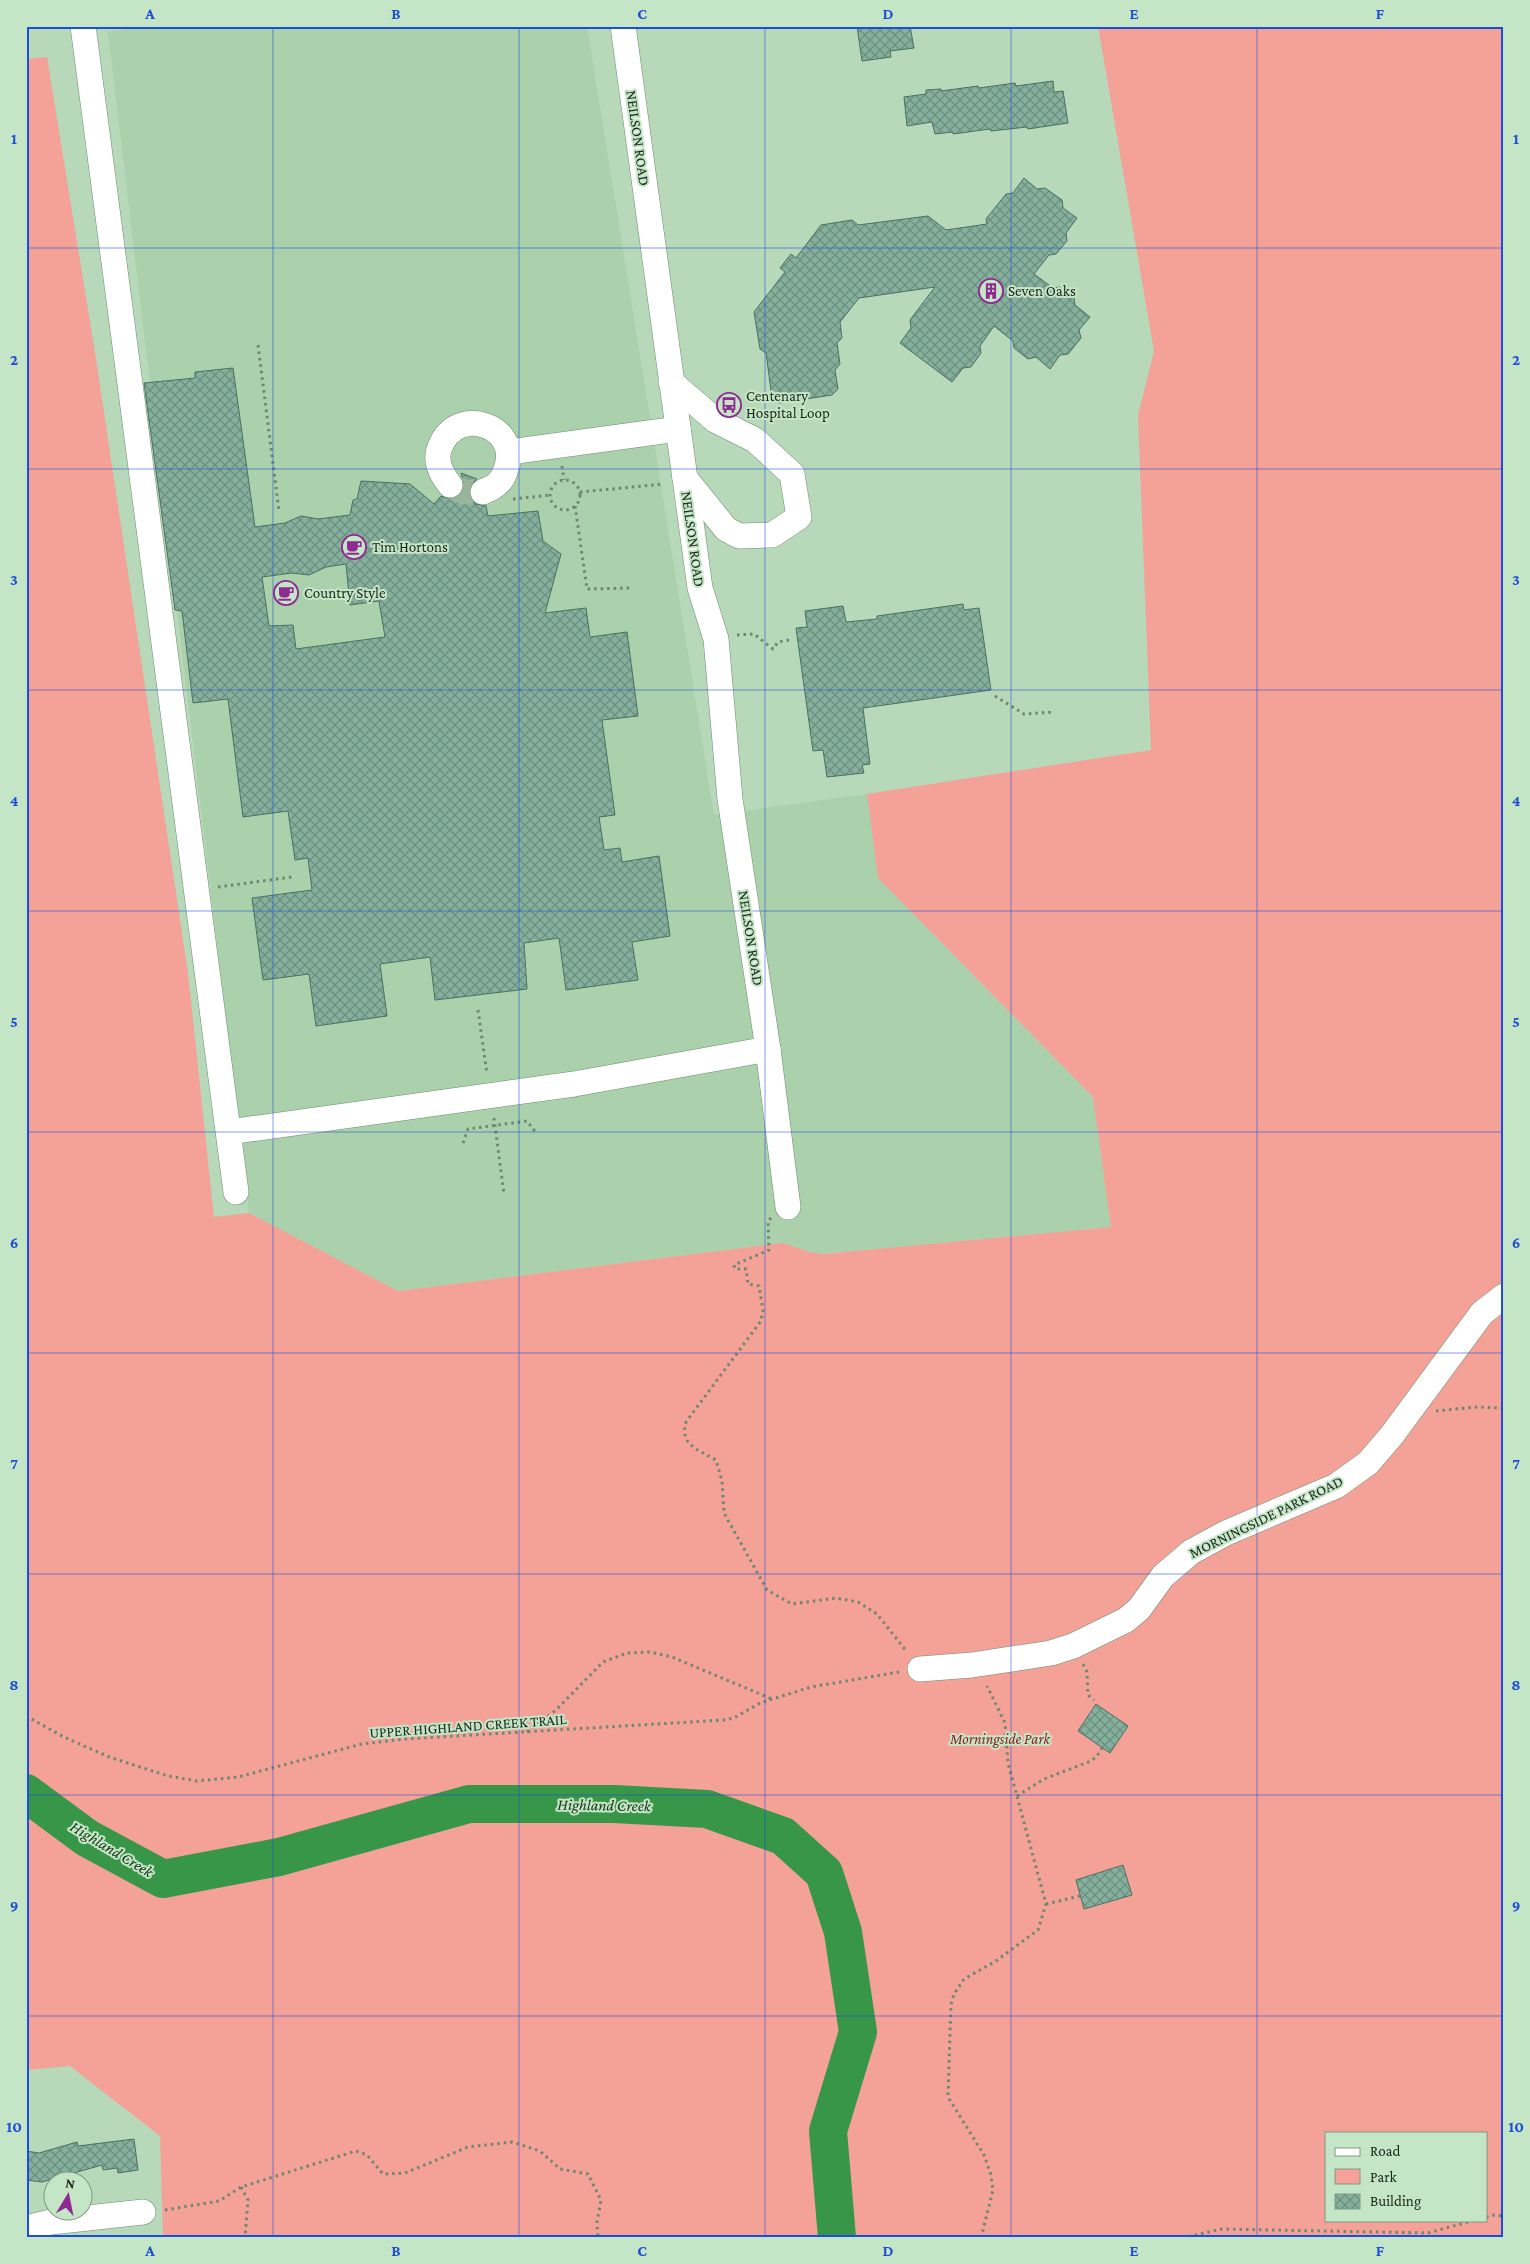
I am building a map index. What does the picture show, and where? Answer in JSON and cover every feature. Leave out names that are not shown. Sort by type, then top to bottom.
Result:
[{"type":"street","points":[[82,26],[236,1192]]},
{"type":"street","name":"NEILSON ROAD","points":[[623,26],[700,588],[716,639],[730,799],[768,1050],[788,1206]]},
{"type":"street","points":[[671,382],[715,420],[755,440],[792,474],[799,517],[772,536],[740,536],[726,529],[685,480]]},
{"type":"street","points":[[450,485],[438,466],[438,452],[443,439],[456,427],[465,423],[480,423],[492,428],[502,438],[508,452],[508,464],[503,477],[494,487],[483,492]]},
{"type":"street","points":[[508,452],[678,429]]},
{"type":"street","points":[[229,1132],[574,1084],[768,1050]]},
{"type":"street","name":"MORNINGSIDE PARK ROAD","points":[[920,1669],[972,1665],[1051,1653],[1074,1646],[1126,1620],[1138,1609],[1163,1576],[1191,1552],[1226,1534],[1336,1486],[1368,1462],[1482,1313],[1504,1296]]},
{"type":"street","points":[[26,2228],[51,2222],[143,2212]]},
{"type":"path","points":[[258,345],[280,511]]},
{"type":"path","points":[[564,480],[572,482],[580,492],[580,497],[575,506],[566,510],[557,508],[551,500],[550,490],[556,483],[564,480]]},
{"type":"path","points":[[580,492],[685,480]]},
{"type":"path","points":[[575,506],[587,590],[631,588]]},
{"type":"path","points":[[716,639],[754,634],[773,649],[778,642],[789,640]]},
{"type":"path","points":[[995,696],[1024,714],[1054,712]]},
{"type":"path","points":[[197,889],[292,877]]},
{"type":"path","points":[[478,1010],[504,1194]]},
{"type":"path","points":[[463,1143],[468,1129],[527,1121],[537,1134]]},
{"type":"path","points":[[788,1206],[768,1221],[769,1250],[734,1265],[735,1269],[746,1269],[748,1284],[759,1286],[763,1310],[761,1321],[686,1422],[683,1432],[687,1442],[716,1460],[722,1481],[724,1513],[767,1590],[792,1604],[836,1598],[858,1602],[877,1614],[920,1669]]},
{"type":"path","points":[[1411,1408],[1443,1412],[1477,1407],[1504,1408]]},
{"type":"path","points":[[1074,1646],[1086,1672],[1088,1695],[1094,1700]]},
{"type":"path","points":[[525,1733],[556,1710],[603,1662],[628,1653],[650,1652],[672,1657],[773,1699]]},
{"type":"path","points":[[972,1665],[989,1688],[1005,1724],[1008,1763],[1046,1904],[1038,1930],[996,1961],[964,1979],[954,1994],[952,2004],[948,2097],[984,2155],[992,2175],[993,2190],[980,2238]]},
{"type":"path","name":"UPPER HIGHLAND CREEK TRAIL","points":[[26,1716],[64,1737],[109,1757],[168,1776],[197,1781],[238,1777],[362,1744],[404,1739],[724,1720],[734,1718],[753,1706],[811,1687],[920,1669]]},
{"type":"path","points":[[1017,1796],[1044,1779],[1091,1761],[1102,1748]]},
{"type":"path","points":[[1046,1904],[1080,1896]]},
{"type":"path","points":[[143,2212],[219,2201],[241,2187],[356,2151],[367,2155],[383,2174],[405,2173],[468,2147],[512,2142],[540,2151],[560,2169],[588,2174],[601,2200],[597,2222],[598,2238]]},
{"type":"path","points":[[241,2187],[248,2200],[245,2238]]},
{"type":"path","points":[[1488,2216],[1504,2216]]},
{"type":"path","points":[[1182,2238],[1222,2229],[1428,2233],[1468,2222]]},
{"type":"shaded area","points":[[146,26],[587,26],[714,815],[867,794],[878,878],[1093,1097],[1111,1227],[823,1254],[810,1252],[783,1243],[398,1291],[249,1213],[108,32]]},
{"type":"green space","name":"Morningside Park","points":[[1098,26],[1504,26],[1504,2238],[163,2238],[160,2136],[70,2066],[26,2070],[26,59],[47,57],[96,359],[188,973],[214,1217],[249,1213],[398,1291],[783,1243],[810,1252],[823,1254],[1111,1227],[1093,1097],[878,878],[867,794],[1151,750],[1138,415],[1154,351]]},
{"type":"building","points":[[857,26],[910,26],[914,48],[890,51],[891,57],[862,61]]},
{"type":"building","points":[[1053,81],[1054,92],[1063,91],[1068,123],[1028,129],[1027,127],[991,131],[990,129],[953,134],[953,132],[935,134],[932,122],[907,126],[904,97],[926,94],[926,90],[941,89],[941,91],[1015,83],[1016,86]]},
{"type":"building","name":"Seven Oaks","points":[[1024,178],[1037,189],[1045,188],[1062,200],[1063,208],[1077,218],[1066,233],[1067,241],[1056,254],[1049,255],[1034,274],[1053,288],[1060,287],[1074,298],[1075,305],[1090,317],[1079,330],[1081,338],[1068,354],[1060,355],[1050,369],[1036,357],[1028,359],[1014,348],[1013,341],[994,326],[980,346],[981,353],[971,367],[963,368],[952,382],[900,343],[911,328],[910,320],[935,287],[859,298],[840,322],[842,338],[837,343],[840,364],[835,370],[838,389],[832,395],[779,403],[772,398],[766,353],[760,349],[754,312],[785,272],[780,268],[791,254],[796,258],[821,225],[852,220],[858,225],[928,216],[946,230],[987,224],[986,219],[1006,194],[1013,193]]},
{"type":"building","points":[[233,368],[255,527],[285,523],[301,516],[318,519],[350,515],[353,500],[357,499],[361,481],[410,484],[434,504],[441,496],[452,499],[459,496],[463,490],[464,483],[461,473],[477,479],[471,485],[470,499],[476,504],[486,506],[488,516],[538,511],[543,541],[561,554],[545,613],[586,608],[590,637],[627,632],[638,716],[602,720],[615,815],[599,817],[604,850],[620,848],[622,862],[659,856],[670,936],[632,942],[638,980],[566,990],[559,938],[524,943],[527,989],[435,1000],[430,957],[380,964],[387,1016],[316,1026],[309,974],[263,980],[252,898],[312,890],[308,858],[295,860],[288,811],[243,817],[228,699],[193,703],[182,611],[175,610],[144,383],[195,378],[195,372]],"holes":[[[346,564],[350,605],[379,601],[385,637],[296,649],[293,625],[269,626],[262,577],[292,573],[309,575],[326,567]]]},
{"type":"building","points":[[963,604],[964,610],[979,608],[991,690],[863,708],[870,764],[862,765],[864,773],[827,777],[823,750],[813,751],[796,628],[807,627],[805,611],[843,606],[846,622],[877,619],[877,616]]},
{"type":"building","points":[[1096,1704],[1128,1726],[1110,1753],[1078,1731]]},
{"type":"building","points":[[1123,1865],[1132,1895],[1084,1909],[1076,1880]]},
{"type":"building","points":[[134,2139],[138,2170],[118,2173],[117,2168],[103,2170],[102,2165],[77,2172],[42,2172],[42,2182],[26,2180],[26,2151],[39,2153],[77,2142],[78,2146]]},
{"type":"waterway","name":"Highland Creek","points":[[26,1793],[87,1838],[163,1879],[279,1857],[469,1804],[614,1804],[707,1809],[783,1836],[824,1873],[843,1932],[858,2032],[828,2131],[837,2238]]},
{"type":"tunnel","points":[[450,485],[463,492],[483,492]]},
{"type":"place","name":"Seven Oaks","points":[[991,291]]},
{"type":"place","name":"Centenary Hospital Loop","points":[[729,405]]},
{"type":"place","name":"Tim Hortons","points":[[354,547]]},
{"type":"place","name":"Country Style","points":[[286,593]]}]
